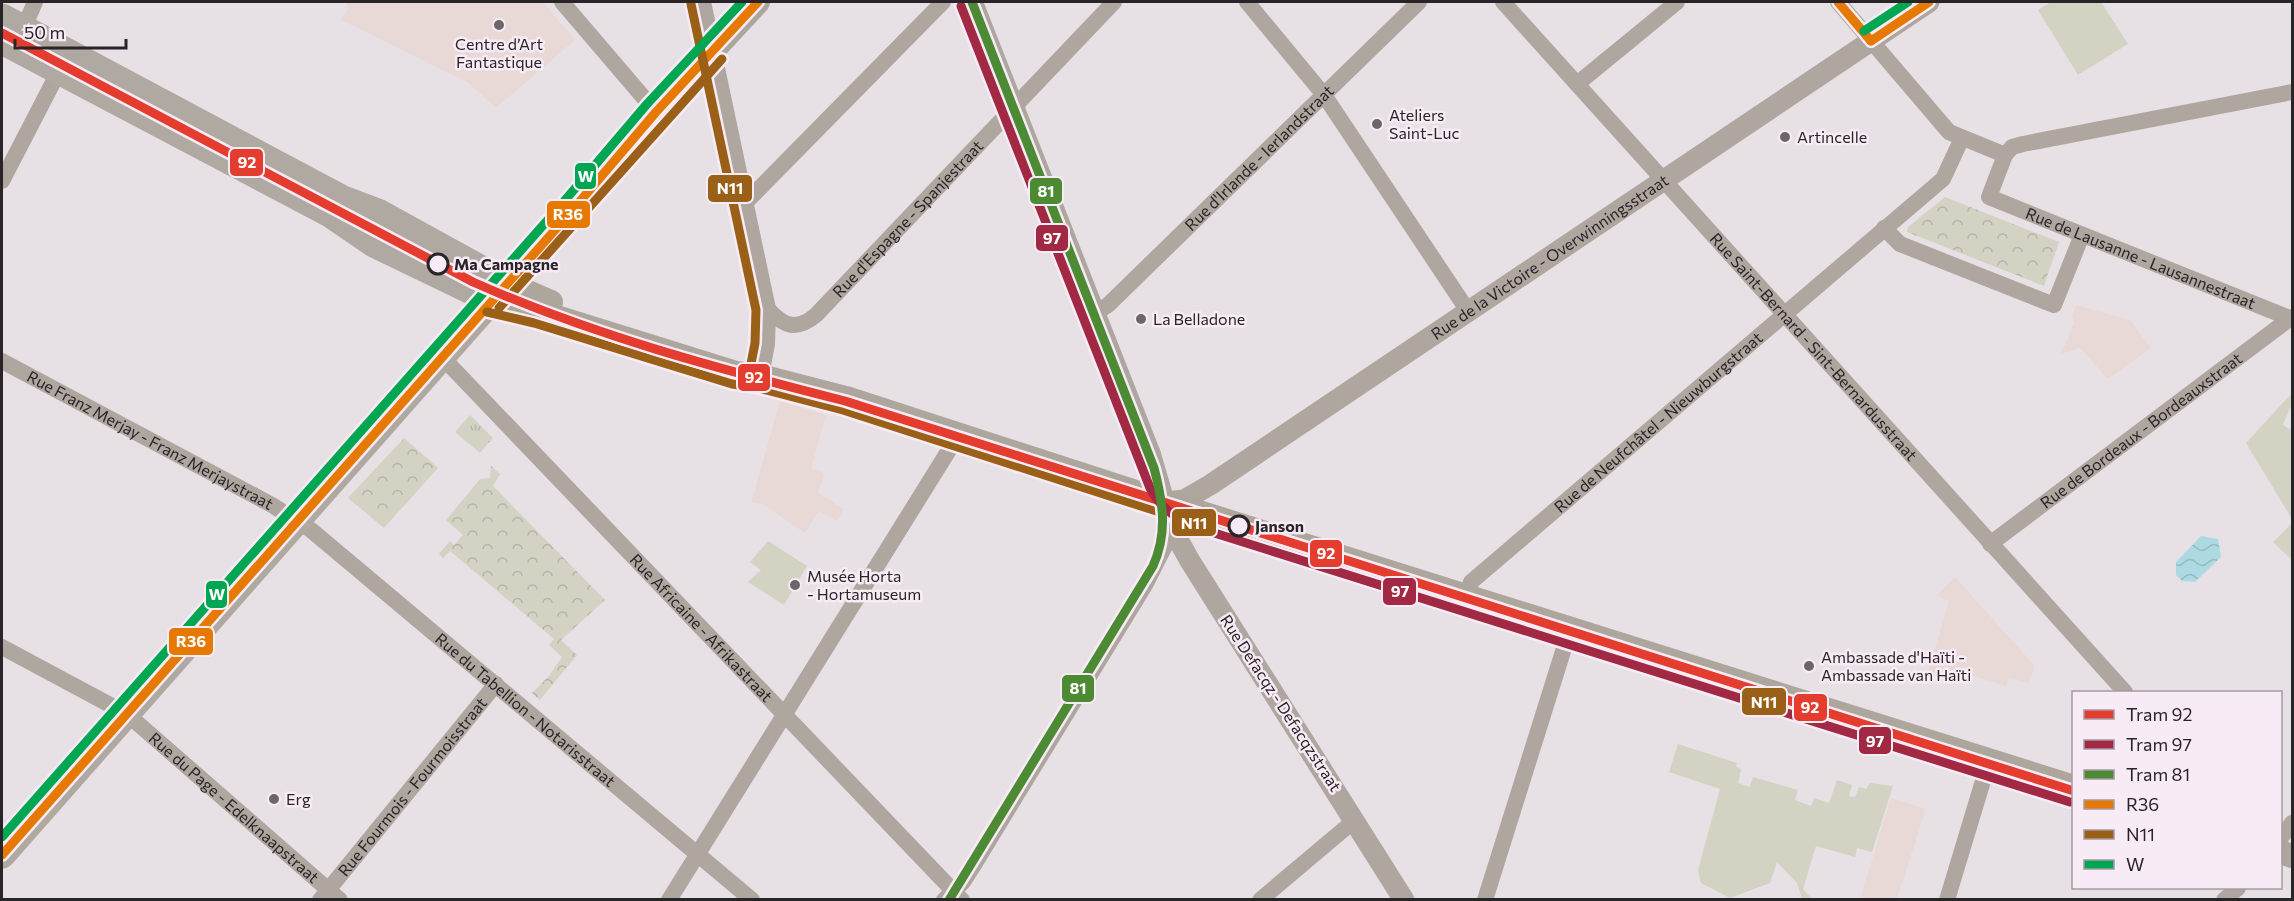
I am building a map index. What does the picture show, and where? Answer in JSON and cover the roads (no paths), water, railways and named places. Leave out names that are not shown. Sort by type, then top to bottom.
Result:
[{"type":"main road","points":[[2,855],[656,112],[758,2]]},
{"type":"main road","points":[[10,34],[343,199],[380,213],[498,292],[543,300],[739,362],[760,375],[816,389],[956,438],[1167,502],[2072,787]]},
{"type":"street","points":[[10,34],[35,2]]},
{"type":"street","points":[[562,2],[656,112]]},
{"type":"street","points":[[703,2],[768,309],[767,344],[760,375]]},
{"type":"street","points":[[746,202],[943,2]]},
{"type":"street","points":[[975,2],[1153,454],[1167,502]]},
{"type":"street","name":"Rue d'Espagne - Spanjestraat","points":[[768,309],[785,325],[795,327],[806,324],[1114,2]]},
{"type":"street","points":[[1247,2],[1324,95],[1468,311]]},
{"type":"street","name":"Rue d'Irlande - Ierlandstraat","points":[[1097,312],[1108,305],[1419,2]]},
{"type":"street","name":"Rue Saint-Bernard - Sint-Bernardusstraat","points":[[1503,2],[1782,314],[1794,322],[2123,691]]},
{"type":"street","points":[[1577,84],[1677,2]]},
{"type":"street","points":[[1838,2],[1948,132],[2005,155],[2012,147],[2023,144],[2292,92]]},
{"type":"street","name":"Rue de la Victoire - Overwinningsstraat","points":[[1167,502],[1184,500],[1210,485],[1929,2]]},
{"type":"street","points":[[2,182],[63,62]]},
{"type":"street","name":"Rue de Neufchâtel - Nieuwburgstraat","points":[[1466,597],[1472,582],[1938,182],[1949,170],[1962,138]]},
{"type":"street","name":"Rue de Lausanne - Lausannestraat","points":[[2005,155],[1989,197],[2292,318]]},
{"type":"street","points":[[1884,228],[1900,244],[2054,304],[2082,235]]},
{"type":"street","name":"Rue de Bordeaux - Bordeauxstraat","points":[[1990,544],[2292,318]]},
{"type":"street","name":"Rue Africaine - Afrikastraat","points":[[442,357],[783,713],[953,897]]},
{"type":"street","name":"Rue Franz Merjay - Franz Merjaystraat","points":[[2,361],[272,504],[298,521]]},
{"type":"street","points":[[669,900],[783,713],[956,438]]},
{"type":"street","name":"Rue Defacqz - Defacqzstraat","points":[[1167,502],[1173,530],[1404,900]]},
{"type":"street","name":"Rue du Tabellion - Notarisstraat","points":[[298,521],[752,900]]},
{"type":"street","points":[[953,897],[1145,585],[1173,530]]},
{"type":"street","points":[[1485,900],[1570,629]]},
{"type":"street","name":"Rue du Page - Edelknaapstraat","points":[[2,647],[126,714],[329,896]]},
{"type":"street","name":"Rue Fourmois - Fourmoisstraat","points":[[329,896],[496,684]]},
{"type":"street","points":[[1947,900],[1989,760]]},
{"type":"street","points":[[1260,900],[1355,820]]},
{"type":"street","points":[[2282,836],[2292,823]]},
{"type":"street","points":[[2223,900],[2237,889]]},
{"type":"water","points":[[2201,536],[2218,539],[2221,557],[2195,582],[2182,581],[2176,575],[2176,562]]},
{"type":"tram line","name":"81","points":[[949,900],[1153,566],[1161,542],[1162,529],[1162,505],[1154,468],[972,2]]},
{"type":"tram line","name":"97","points":[[961,6],[1150,488],[1161,504],[1174,516],[1208,531],[2070,802]]},
{"type":"tram line","name":"92","points":[[2,33],[473,282],[610,335],[703,363],[845,401],[2072,790]]},
{"type":"tram line","points":[[210,135],[255,167]]},
{"type":"tram line","points":[[1128,493],[1151,509],[1160,527],[1158,549],[1148,574]]},
{"type":"place","name":"Centre d’Art Fantastique","points":[[499,25]]},
{"type":"place","name":"Ateliers Saint-Luc","points":[[1377,124]]},
{"type":"place","name":"Artincelle","points":[[1785,137]]},
{"type":"place","name":"Ma Campagne","points":[[438,264]]},
{"type":"place","name":"La Belladone","points":[[1141,319]]},
{"type":"place","name":"Janson","points":[[1239,526]]},
{"type":"place","name":"Musée Horta - Hortamuseum","points":[[795,585]]},
{"type":"place","name":"Ambassade d'Haïti - Ambassade van Haïti","points":[[1809,666]]},
{"type":"place","name":"Erg","points":[[274,799]]}]
